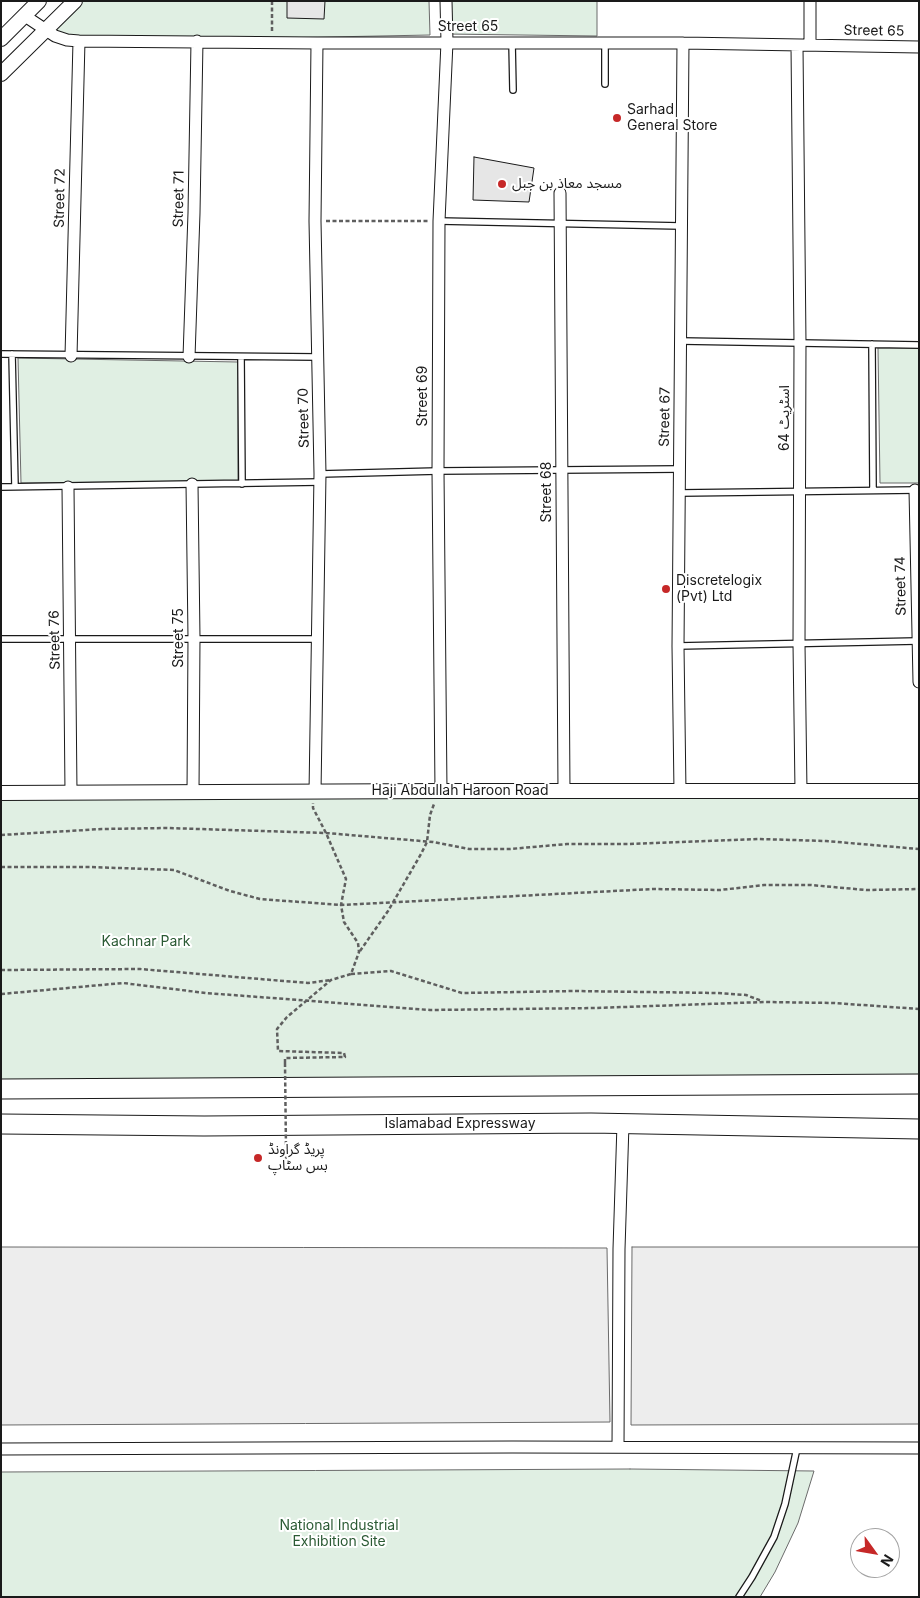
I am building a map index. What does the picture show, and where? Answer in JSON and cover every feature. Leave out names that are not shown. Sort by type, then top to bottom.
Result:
[{"type":"highway","points":[[1,1089],[919,1084]]},
{"type":"highway","name":"Islamabad Expressway","points":[[1,1124],[204,1126],[623,1124],[919,1129]]},
{"type":"street","points":[[1,40],[39,1]]},
{"type":"street","points":[[1,74],[75,1]]},
{"type":"street","name":"Street 69","points":[[439,791],[439,221],[447,42],[446,1]]},
{"type":"street","points":[[810,1],[810,45]]},
{"type":"street","name":"Street 65","points":[[25,16],[61,38],[79,41],[317,44],[447,42],[684,43],[919,47]]},
{"type":"street","name":"Street 72","points":[[71,356],[79,41]]},
{"type":"street","name":"Street 71","points":[[188,356],[194,213],[197,41]]},
{"type":"street","name":"Street 67","points":[[680,792],[678,646],[684,43]]},
{"type":"street","name":"Street 70","points":[[315,792],[320,478],[315,222],[317,44]]},
{"type":"street","name":"اسٹریٹ 64","points":[[797,46],[801,791]]},
{"type":"street","name":"Street 68","points":[[560,193],[564,792]]},
{"type":"street","name":"Street 75","points":[[192,484],[193,792]]},
{"type":"street","name":"Street 76","points":[[68,487],[72,792]]},
{"type":"street","name":"Street 74","points":[[917,490],[917,641],[919,682]]},
{"type":"street","name":"Haji Abdullah Haroon Road","points":[[1,793],[919,790]]},
{"type":"street","points":[[618,1448],[619,1249],[623,1124]]},
{"type":"street","points":[[1,1449],[919,1448]]},
{"type":"lane","points":[[512,42],[513,90]]},
{"type":"lane","points":[[605,44],[605,84]]},
{"type":"lane","points":[[439,221],[681,226]]},
{"type":"lane","points":[[681,341],[919,345]]},
{"type":"lane","points":[[872,344],[873,489]]},
{"type":"lane","points":[[1,354],[317,357]]},
{"type":"lane","points":[[12,354],[15,487]]},
{"type":"lane","points":[[241,357],[242,484]]},
{"type":"lane","points":[[1,487],[242,484],[438,471],[679,469]]},
{"type":"lane","points":[[680,493],[873,489],[917,490]]},
{"type":"lane","points":[[1,639],[317,639]]},
{"type":"lane","points":[[678,646],[917,641]]},
{"type":"lane","points":[[739,1597],[760,1563],[776,1531],[785,1504],[797,1448]]},
{"type":"path","points":[[272,1],[272,43]]},
{"type":"path","points":[[315,222],[439,221]]},
{"type":"path","points":[[351,974],[359,952],[393,902],[427,842],[430,815],[439,791]]},
{"type":"path","points":[[315,792],[313,808],[346,879],[341,905],[344,922],[358,943],[359,952]]},
{"type":"path","points":[[1,835],[102,829],[167,828],[326,833],[427,842],[469,849],[510,849],[567,844],[629,844],[759,839],[826,841],[919,850]]},
{"type":"path","points":[[1,867],[174,870],[230,891],[260,899],[341,905],[653,889],[720,890],[764,885],[811,885],[866,890],[919,889]]},
{"type":"path","points":[[1,970],[140,969],[308,983],[331,980],[351,974],[391,971],[462,994],[603,991],[718,993],[746,995],[764,1002]]},
{"type":"path","points":[[286,1166],[285,1058],[345,1057],[344,1052],[278,1051],[277,1029],[286,1017],[331,980]]},
{"type":"path","points":[[1,994],[123,983],[206,993],[430,1010],[577,1008],[764,1002],[834,1003],[919,1010]]},
{"type":"green space","points":[[78,1],[429,1],[430,35],[71,42],[51,29]]},
{"type":"green space","points":[[444,1],[597,1],[597,36],[445,34]]},
{"type":"green space","points":[[878,348],[919,348],[919,483],[880,483]]},
{"type":"green space","points":[[18,358],[238,362],[238,481],[21,483]]},
{"type":"green space","name":"Kachnar Park","points":[[1,797],[919,798],[919,1080],[1,1087]]},
{"type":"green space","name":"National Industrial Exhibition Site","points":[[630,1469],[814,1471],[798,1523],[775,1572],[760,1597],[1,1597],[1,1472]]},
{"type":"shaded area","points":[[1,1247],[607,1248],[610,1422],[1,1425]]},
{"type":"shaded area","points":[[632,1247],[919,1247],[919,1424],[631,1425]]},
{"type":"building","points":[[287,1],[325,1],[324,19],[287,18]]},
{"type":"building","name":"مسجد معاذ بن جبل","points":[[474,157],[534,168],[529,202],[473,200]]},
{"type":"place","name":"Sarhad General Store","points":[[617,118]]},
{"type":"place","name":"مسجد معاذ بن جبل","points":[[502,184]]},
{"type":"place","name":"Discretelogix (Pvt) Ltd","points":[[666,589]]},
{"type":"place","name":"پریڈ گراونڈ بس سٹاپ","points":[[258,1158]]}]
